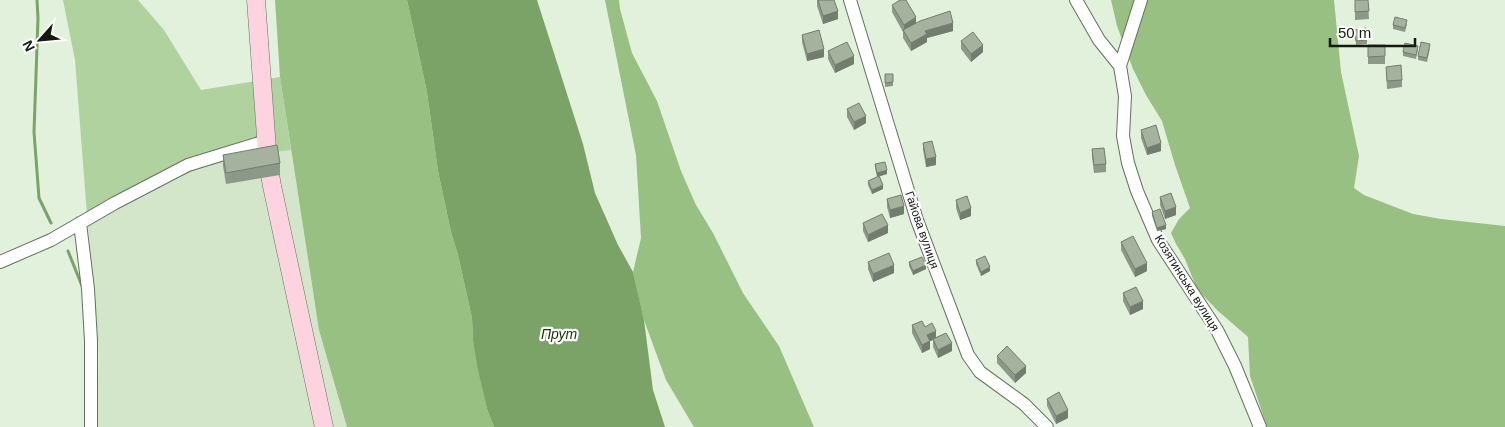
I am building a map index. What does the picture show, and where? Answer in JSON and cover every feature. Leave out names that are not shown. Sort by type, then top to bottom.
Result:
[{"type":"street","points":[[256,0],[266,141],[272,186],[324,427]]},
{"type":"street","name":"Гайова вулиця","points":[[850,0],[917,220],[968,355],[980,372],[1024,404],[1047,427]]},
{"type":"street","name":"Козятинська вулиця","points":[[1076,0],[1099,40],[1120,66],[1125,96],[1123,136],[1128,163],[1158,240],[1218,330],[1260,427]]},
{"type":"street","points":[[1120,66],[1140,0]]},
{"type":"street","points":[[0,262],[51,240],[188,165],[266,141]]},
{"type":"street","points":[[80,223],[91,333],[91,427]]},
{"type":"shaded area","points":[[63,0],[138,0],[164,30],[201,90],[280,77],[291,150],[223,159],[87,215],[75,60]]},
{"type":"shaded area","points":[[275,0],[407,0],[427,92],[438,171],[472,318],[473,341],[487,409],[494,427],[347,427],[319,330],[280,77]]},
{"type":"shaded area","points":[[605,0],[619,0],[632,53],[657,101],[681,171],[696,205],[713,233],[743,293],[779,346],[814,427],[694,427],[666,380],[644,320],[633,272],[641,238],[636,155]]},
{"type":"shaded area","points":[[1111,0],[1334,0],[1341,72],[1359,156],[1354,188],[1364,195],[1413,214],[1505,226],[1505,427],[1267,427],[1250,376],[1248,337],[1217,310],[1197,289],[1185,259],[1171,233],[1179,219],[1190,208],[1162,121],[1133,69],[1117,26]]},
{"type":"shaded area","points":[[291,150],[319,330],[347,427],[97,427],[99,353],[87,215],[223,159]]},
{"type":"water","name":"Прут","points":[[407,0],[537,0],[583,144],[595,193],[618,245],[633,272],[644,320],[653,390],[665,427],[494,427],[487,409],[477,365],[472,318],[438,171],[427,92]]},
{"type":"building","points":[[818,0],[834,0],[838,11],[823,16]]},
{"type":"building","points":[[900,0],[906,0],[916,17],[904,25],[892,5]]},
{"type":"building","points":[[1355,0],[1368,0],[1369,11],[1355,12]]},
{"type":"building","points":[[950,11],[953,23],[925,31],[927,34],[911,43],[903,30],[920,21]]},
{"type":"building","points":[[1395,17],[1407,20],[1405,28],[1393,25]]},
{"type":"building","points":[[1366,28],[1367,40],[1356,41],[1355,30]]},
{"type":"building","points":[[819,30],[824,49],[807,54],[802,35]]},
{"type":"building","points":[[973,32],[983,45],[971,54],[961,41]]},
{"type":"building","points":[[847,42],[854,56],[835,65],[828,51]]},
{"type":"building","points":[[1421,42],[1430,44],[1427,58],[1418,56]]},
{"type":"building","points":[[1405,43],[1418,46],[1416,55],[1403,52]]},
{"type":"building","points":[[1368,45],[1385,45],[1385,56],[1368,57]]},
{"type":"building","points":[[1401,65],[1402,80],[1387,81],[1386,67]]},
{"type":"building","points":[[885,74],[893,74],[893,82],[885,83]]},
{"type":"building","points":[[859,103],[866,116],[854,122],[847,109]]},
{"type":"building","points":[[1156,125],[1161,143],[1147,148],[1141,130]]},
{"type":"building","points":[[932,141],[936,157],[926,159],[923,143]]},
{"type":"building","points":[[277,145],[280,163],[226,173],[223,155]]},
{"type":"building","points":[[1104,148],[1106,164],[1094,165],[1092,149]]},
{"type":"building","points":[[885,162],[887,170],[877,173],[875,164]]},
{"type":"building","points":[[879,176],[883,185],[872,190],[868,181]]},
{"type":"building","points":[[1171,193],[1176,207],[1165,211],[1160,197]]},
{"type":"building","points":[[901,195],[904,206],[890,210],[887,199]]},
{"type":"building","points":[[967,196],[971,208],[960,213],[956,200]]},
{"type":"building","points":[[1160,209],[1166,225],[1157,228],[1152,212]]},
{"type":"building","points":[[882,214],[888,225],[868,235],[863,223]]},
{"type":"building","points":[[1133,236],[1147,263],[1135,269],[1121,242]]},
{"type":"building","points":[[889,253],[894,265],[873,274],[868,262]]},
{"type":"building","points":[[985,256],[990,267],[981,272],[976,260]]},
{"type":"building","points":[[922,257],[926,265],[913,271],[909,262]]},
{"type":"building","points":[[1136,287],[1143,301],[1130,307],[1123,293]]},
{"type":"building","points":[[922,321],[925,327],[932,323],[936,331],[927,335],[930,341],[922,345],[912,325]]},
{"type":"building","points":[[946,333],[952,343],[938,350],[933,339]]},
{"type":"building","points":[[1007,346],[1026,366],[1015,375],[997,356]]},
{"type":"building","points":[[1059,392],[1068,410],[1056,416],[1047,399]]},
{"type":"waterway","points":[[37,0],[34,132],[39,198],[51,223]]},
{"type":"waterway","points":[[68,251],[82,286]]}]
